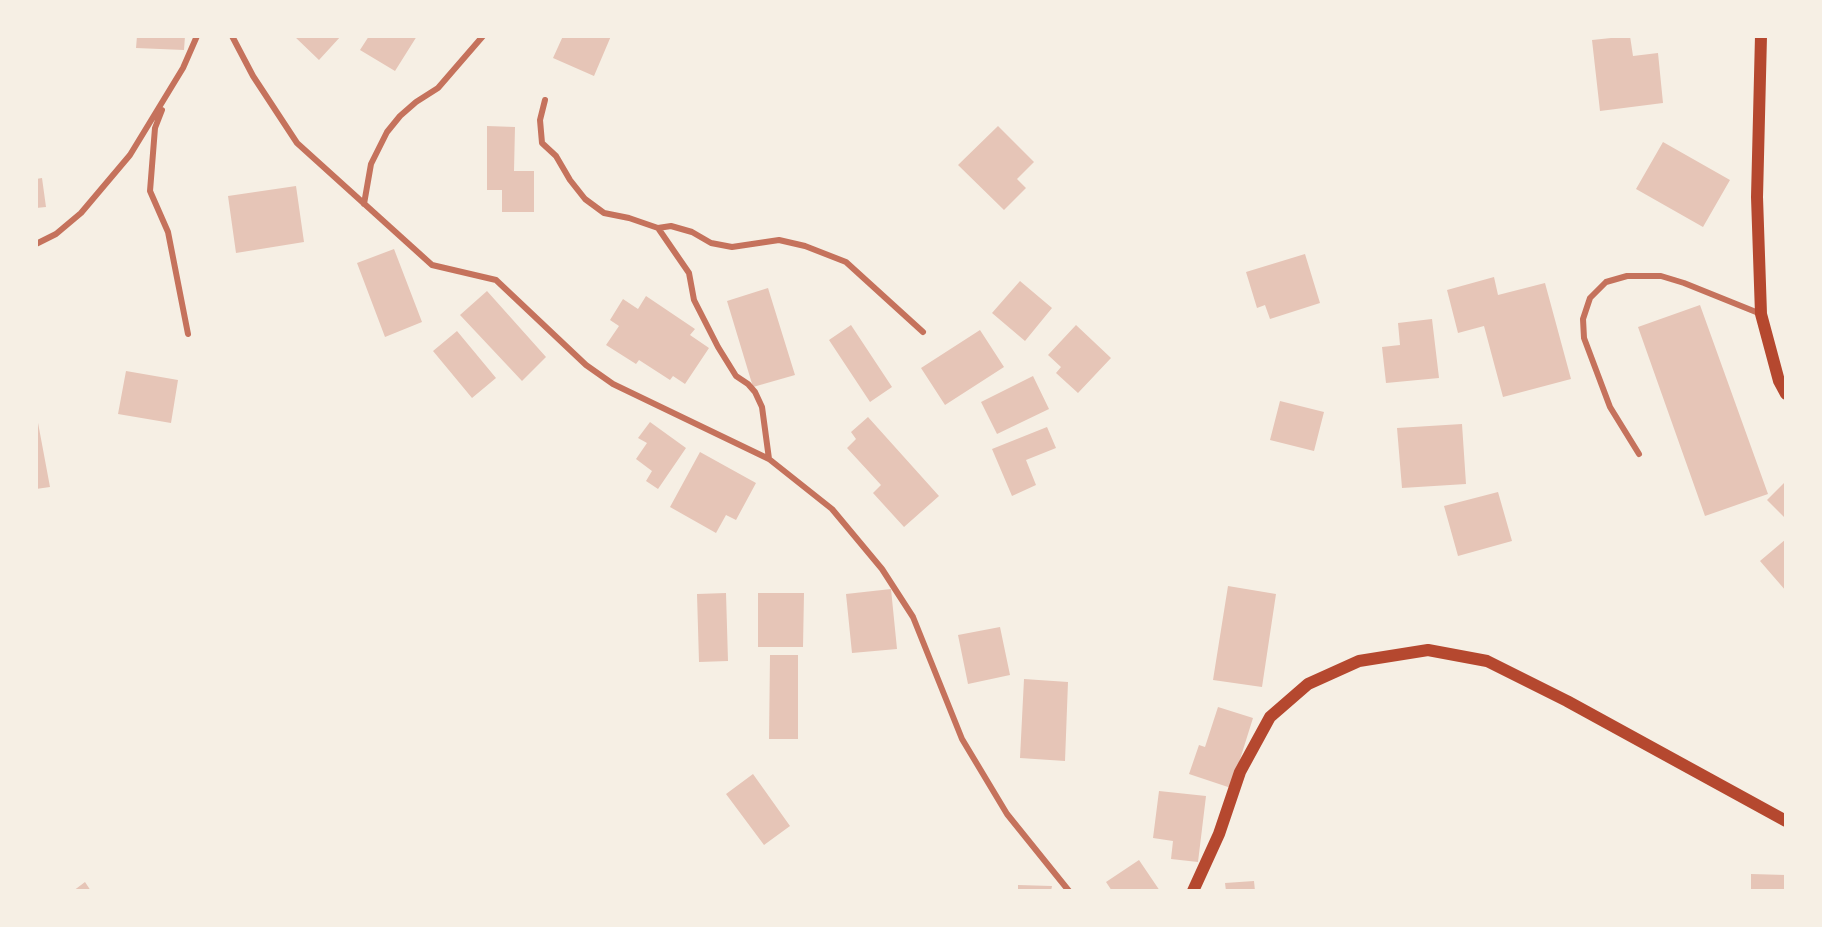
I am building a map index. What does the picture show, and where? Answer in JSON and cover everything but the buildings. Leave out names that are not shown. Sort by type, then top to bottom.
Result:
[{"type":"main road","points":[[1761,36],[1757,197],[1761,314],[1779,381],[1786,394]]},
{"type":"main road","points":[[1193,891],[1219,834],[1240,771],[1270,717],[1308,684],[1359,661],[1428,650],[1487,661],[1567,701],[1786,821]]},
{"type":"street","points":[[36,244],[56,234],[81,213],[130,155],[183,68],[197,36]]},
{"type":"street","points":[[232,36],[253,76],[297,143],[432,265],[496,280],[586,365],[613,384],[769,459],[832,509],[882,569],[913,616],[962,739],[1007,814],[1069,891]]},
{"type":"street","points":[[364,204],[371,164],[387,132],[416,102],[438,88],[483,36]]},
{"type":"street","points":[[167,96],[155,128],[150,191],[168,232],[188,334]]},
{"type":"street","points":[[545,100],[540,120],[542,142],[556,156],[570,180],[585,199],[604,213],[629,218],[658,228],[671,226],[692,232],[711,243],[732,247],[779,240],[805,246],[846,262],[923,332]]},
{"type":"street","points":[[658,228],[689,273],[694,300],[726,363],[736,376],[755,392],[762,407],[769,459]]},
{"type":"street","points":[[1639,454],[1610,407],[1584,338],[1583,319],[1590,298],[1606,282],[1627,276],[1662,276],[1761,314]]}]
